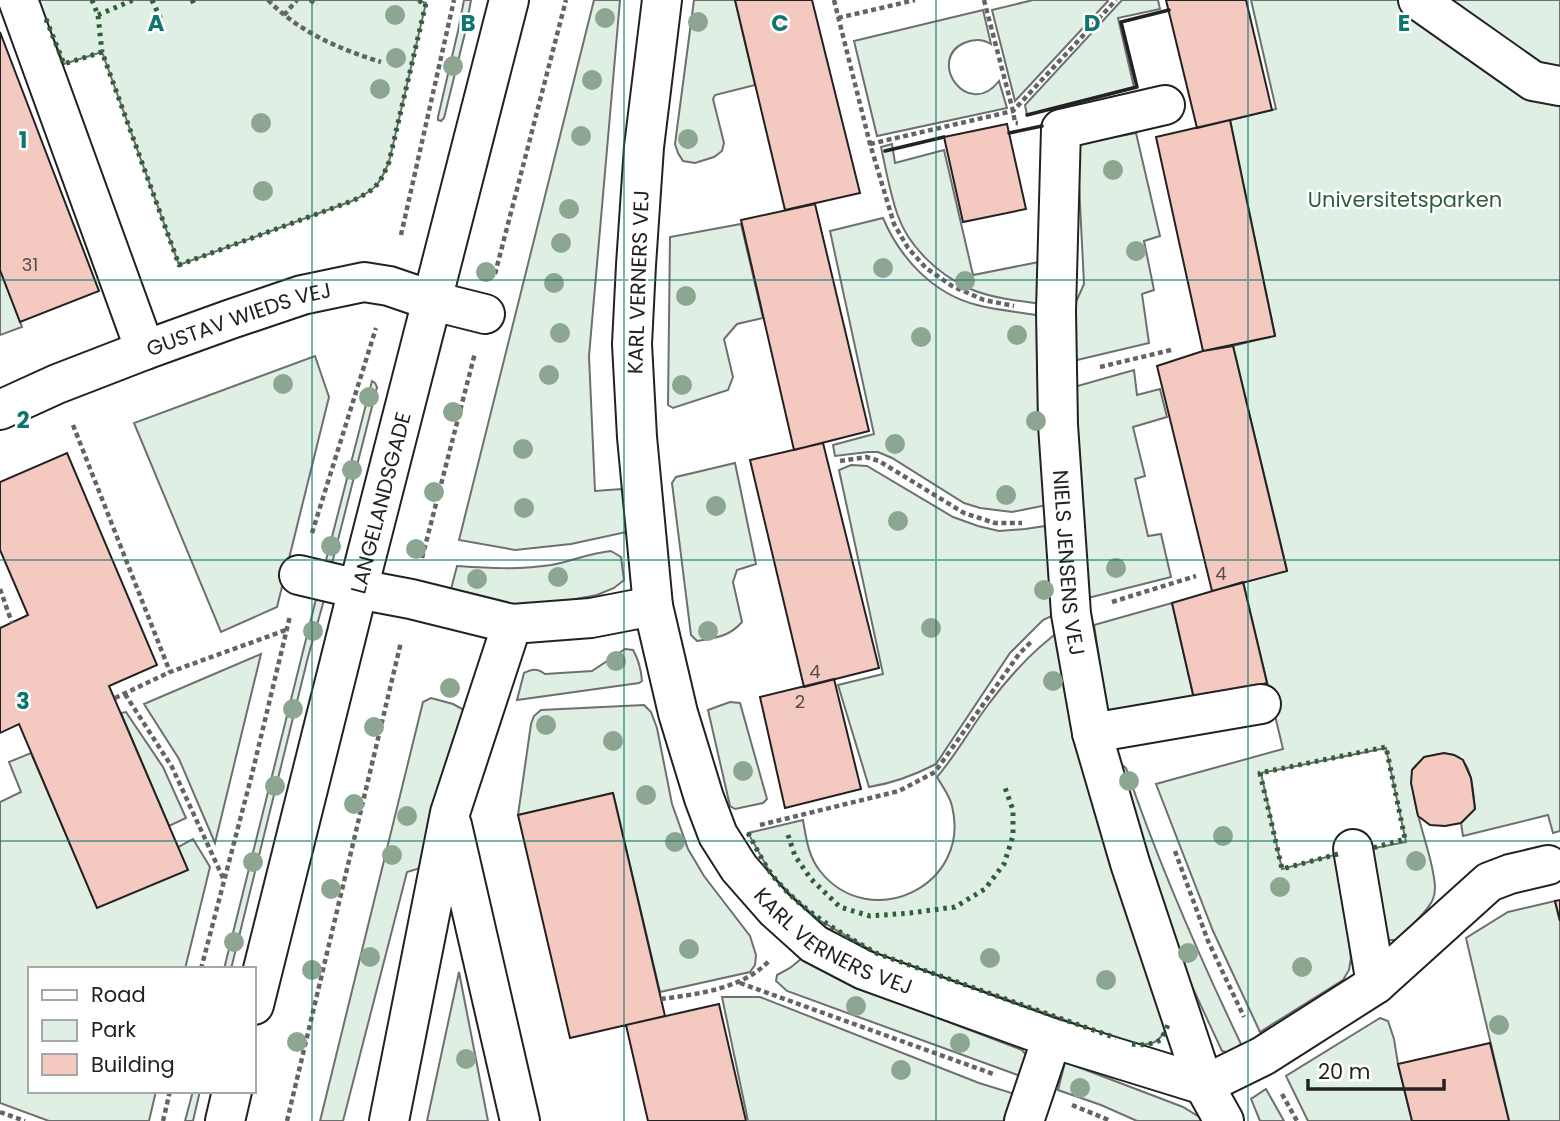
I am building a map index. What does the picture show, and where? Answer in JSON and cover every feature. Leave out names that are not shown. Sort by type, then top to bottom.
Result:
[{"type":"street","points":[[18,0],[145,350]]},
{"type":"street","name":"LANGELANDSGADE","points":[[256,997],[509,0]]},
{"type":"street","name":"KARL VERNERS VEJ","points":[[662,0],[644,147],[632,344],[637,436],[653,606],[678,713],[718,835],[739,868],[775,909],[814,944],[864,970],[1052,1038],[1204,1085]]},
{"type":"street","points":[[1418,0],[1533,81],[1560,86]]},
{"type":"street","name":"NIELS JENSENS VEJ","points":[[1165,105],[1061,129],[1056,311],[1058,425],[1071,614],[1091,733],[1130,863],[1204,1085],[1224,1121]]},
{"type":"street","name":"GUSTAV WIEDS VEJ","points":[[0,411],[57,384],[145,350],[302,295],[364,282],[389,286],[485,314]]},
{"type":"street","points":[[299,575],[512,624],[590,618],[653,606]]},
{"type":"street","points":[[389,1121],[450,813],[512,624]]},
{"type":"street","points":[[1091,733],[1261,705]]},
{"type":"street","points":[[450,813],[520,1121]]},
{"type":"street","points":[[1353,849],[1376,984]]},
{"type":"street","points":[[1204,1085],[1263,1056],[1376,984],[1489,882],[1548,865]]},
{"type":"street","points":[[1030,1105],[1052,1038]]},
{"type":"street","points":[[225,1121],[232,1093]]},
{"type":"path","points":[[268,0],[312,34],[381,62]]},
{"type":"path","points":[[284,15],[297,0]]},
{"type":"path","points":[[310,0],[317,5]]},
{"type":"path","points":[[202,967],[252,774],[299,575],[389,286],[454,0]]},
{"type":"path","points":[[834,0],[870,144],[894,224],[908,248],[926,268],[952,286],[984,300],[1021,308],[1056,311]]},
{"type":"path","points":[[838,18],[915,0]]},
{"type":"path","points":[[984,0],[1013,111]]},
{"type":"path","points":[[870,144],[1013,111],[1116,0]]},
{"type":"path","points":[[1058,377],[1171,350]]},
{"type":"path","points":[[57,384],[170,672]]},
{"type":"path","points":[[840,461],[866,457],[879,461],[964,513],[995,523],[1065,518]]},
{"type":"path","points":[[718,835],[899,791],[935,772],[1019,654],[1043,630],[1071,614],[1196,576]]},
{"type":"path","points":[[0,589],[12,623]]},
{"type":"path","points":[[115,698],[170,672],[286,630]]},
{"type":"path","points":[[125,694],[172,767],[224,880]]},
{"type":"path","points":[[1175,851],[1208,942],[1263,1056]]},
{"type":"path","points":[[661,999],[688,996],[740,983],[766,965],[798,930]]},
{"type":"path","points":[[740,983],[1030,1105],[1111,1121]]},
{"type":"path","points":[[163,1121],[170,1093]]},
{"type":"path","points":[[0,1112],[25,1121]]},
{"type":"green space","points":[[39,0],[416,0],[426,3],[389,162],[375,186],[352,201],[179,265],[102,52],[64,64]]},
{"type":"green space","points":[[464,0],[471,0],[465,33],[444,118],[441,121],[438,117]]},
{"type":"green space","points":[[594,0],[620,0],[589,356],[595,491],[626,490],[631,531],[571,544],[515,550],[459,540]]},
{"type":"green space","points":[[694,0],[735,0],[755,85],[715,95],[713,99],[724,143],[722,151],[714,157],[695,163],[683,161],[675,144]]},
{"type":"green space","points":[[1033,0],[1108,1],[1015,101],[992,10]]},
{"type":"green space","points":[[1122,0],[1158,0],[1160,9],[1118,18],[1134,87],[1027,115],[1025,105]]},
{"type":"green space","name":"Universitetsparken","points":[[1251,0],[1560,0],[1560,831],[1553,833],[1548,815],[1463,836],[1461,823],[1475,809],[1468,769],[1456,756],[1447,754],[1422,760],[1412,770],[1412,782],[1432,867],[1434,895],[1427,909],[1396,940],[1386,940],[1369,849],[1406,842],[1386,748],[1261,773],[1282,869],[1338,854],[1351,958],[1349,970],[1343,980],[1260,1032],[1213,931],[1156,784],[1283,749],[1243,582],[1287,570],[1233,346],[1275,335],[1230,120],[1276,109]]},
{"type":"green space","points":[[983,10],[991,44],[978,40],[964,43],[953,51],[949,62],[950,73],[964,91],[975,94],[987,92],[999,81],[1007,108],[877,136],[854,41]]},
{"type":"green space","points":[[1136,133],[1160,236],[1144,241],[1154,290],[1142,294],[1149,343],[1073,361],[1072,311],[1084,284],[1077,144]]},
{"type":"green space","points":[[892,144],[895,163],[944,150],[973,275],[1039,262],[1052,305],[1009,300],[977,292],[946,275],[917,249],[903,227],[888,182],[881,147]]},
{"type":"green space","points":[[883,218],[909,260],[932,283],[946,292],[977,305],[1047,317],[1052,504],[1012,512],[980,508],[964,503],[878,452],[835,456],[833,445],[874,434],[830,231]]},
{"type":"green space","points":[[741,224],[763,318],[737,324],[724,339],[733,377],[728,390],[673,408],[668,405],[670,237]]},
{"type":"green space","points":[[0,270],[22,327],[0,335]]},
{"type":"green space","points":[[315,356],[329,397],[277,607],[221,632],[134,423]]},
{"type":"green space","points":[[1134,370],[1137,395],[1160,389],[1167,417],[1133,427],[1145,476],[1135,479],[1148,536],[1161,534],[1171,577],[1088,598],[1074,387]]},
{"type":"green space","points":[[372,381],[377,387],[328,579],[323,572]]},
{"type":"green space","points":[[735,463],[756,564],[737,570],[733,582],[742,622],[727,634],[697,641],[691,635],[672,483],[676,477]]},
{"type":"green space","points":[[851,465],[867,466],[953,517],[978,526],[999,531],[1059,524],[1064,610],[1043,620],[1010,653],[936,764],[903,778],[869,787],[838,685],[883,674],[839,470]]},
{"type":"green space","points":[[611,551],[621,557],[624,580],[614,588],[597,595],[518,610],[449,597],[457,566],[539,567]]},
{"type":"green space","points":[[318,591],[326,593],[231,967],[224,967]]},
{"type":"green space","points":[[1172,603],[1195,703],[1109,723],[1094,625]]},
{"type":"green space","points":[[1065,627],[1167,1027],[1158,1040],[1150,1044],[1133,1044],[878,954],[819,920],[790,894],[771,874],[748,833],[803,820],[808,846],[816,865],[841,890],[865,899],[889,899],[912,892],[932,878],[947,859],[954,834],[951,802],[937,777],[1005,683],[1033,653]]},
{"type":"green space","points":[[625,649],[633,650],[637,657],[642,681],[639,683],[517,700],[524,673],[534,670],[545,674],[592,671]]},
{"type":"green space","points":[[261,654],[215,843],[179,759],[144,704]]},
{"type":"green space","points":[[431,698],[466,711],[434,864],[407,872],[343,1121],[320,1121],[423,702]]},
{"type":"green space","points":[[730,702],[740,703],[767,799],[763,803],[735,809],[730,806],[708,710]]},
{"type":"green space","points":[[644,705],[651,712],[657,728],[672,804],[688,849],[704,876],[750,936],[756,955],[755,965],[750,972],[660,992],[613,793],[518,815],[534,716],[541,710]]},
{"type":"green space","points":[[126,712],[163,767],[186,818],[169,826],[121,713]]},
{"type":"green space","points":[[31,753],[97,907],[178,847],[193,839],[210,867],[185,967],[28,967],[28,1093],[156,1093],[149,1121],[49,1121],[0,1103],[0,802],[21,792],[9,762]]},
{"type":"green space","points":[[1121,764],[1126,768],[1179,908],[1241,1044],[1229,1053],[1222,1051],[1183,967],[1114,766]]},
{"type":"green space","points":[[1555,901],[1560,921],[1560,1121],[1509,1121],[1466,938],[1508,912]]},
{"type":"green space","points":[[801,959],[880,996],[1022,1050],[1029,1058],[1026,1078],[787,991],[776,981],[777,975]]},
{"type":"green space","points":[[459,972],[488,1121],[427,1121]]},
{"type":"green space","points":[[722,997],[760,997],[979,1083],[1021,1096],[1011,1121],[748,1121]]},
{"type":"green space","points":[[1380,1018],[1388,1021],[1394,1039],[1412,1121],[1308,1121],[1286,1076]]},
{"type":"green space","points":[[1065,1062],[1183,1107],[1206,1121],[1137,1121],[1058,1090]]},
{"type":"green space","points":[[1266,1089],[1284,1121],[1260,1121],[1251,1099]]},
{"type":"green space","points":[[192,1093],[200,1093],[193,1121],[185,1121]]},
{"type":"building","points":[[735,0],[812,0],[860,193],[785,210]]},
{"type":"building","points":[[1166,0],[1246,0],[1272,110],[1197,128]]},
{"type":"building","points":[[0,32],[99,291],[20,322],[0,270]]},
{"type":"building","points":[[1230,120],[1275,336],[1203,351],[1156,137]]},
{"type":"building","points":[[1007,124],[1026,209],[963,222],[944,137]]},
{"type":"building","points":[[815,204],[869,431],[794,450],[741,220]]},
{"type":"building","points":[[1233,346],[1287,571],[1212,591],[1157,366],[1203,351]]},
{"type":"building","points":[[823,443],[879,668],[804,687],[750,460]]},
{"type":"building","points":[[67,453],[157,665],[109,686],[188,870],[97,908],[19,724],[0,733],[0,628],[28,615],[0,550],[0,482]]},
{"type":"building","points":[[1243,582],[1267,683],[1195,703],[1172,603]]},
{"type":"building","points":[[834,679],[861,789],[785,808],[760,697]]},
{"type":"building","points":[[1444,753],[1463,760],[1471,778],[1475,809],[1461,823],[1430,825],[1418,816],[1411,783],[1412,770],[1424,757]]},
{"type":"building","points":[[613,793],[665,1016],[570,1038],[518,815]]},
{"type":"building","points":[[1560,900],[1560,921],[1555,901]]},
{"type":"building","points":[[719,1004],[746,1121],[648,1121],[626,1025]]},
{"type":"building","points":[[1490,1043],[1509,1121],[1412,1121],[1398,1064]]},
{"type":"hedge","points":[[92,0],[98,15],[102,52]]},
{"type":"hedge","points":[[98,15],[133,0]]},
{"type":"hedge","points":[[152,0],[162,22]]},
{"type":"hedge","points":[[192,0],[195,6]]},
{"type":"hedge","points":[[46,19],[64,64],[102,52],[179,265],[352,201],[375,186],[389,162],[426,3],[416,0]]},
{"type":"hedge","points":[[1338,854],[1282,869],[1260,773],[1386,747],[1405,839],[1369,849]]},
{"type":"hedge","points":[[788,835],[795,856],[811,879],[840,907],[870,916],[955,907],[985,889],[1004,864],[1013,836],[1013,810],[1004,785]]},
{"type":"hedge","points":[[748,833],[769,871],[796,900],[835,929],[878,954],[1116,1038]]},
{"type":"hedge","points":[[1132,1044],[1161,1040],[1168,1025]]},
{"type":"wall","points":[[1027,115],[1137,87],[1121,22],[1169,10]]},
{"type":"wall","points":[[1009,133],[1042,126]]},
{"type":"wall","points":[[885,151],[944,137]]}]
